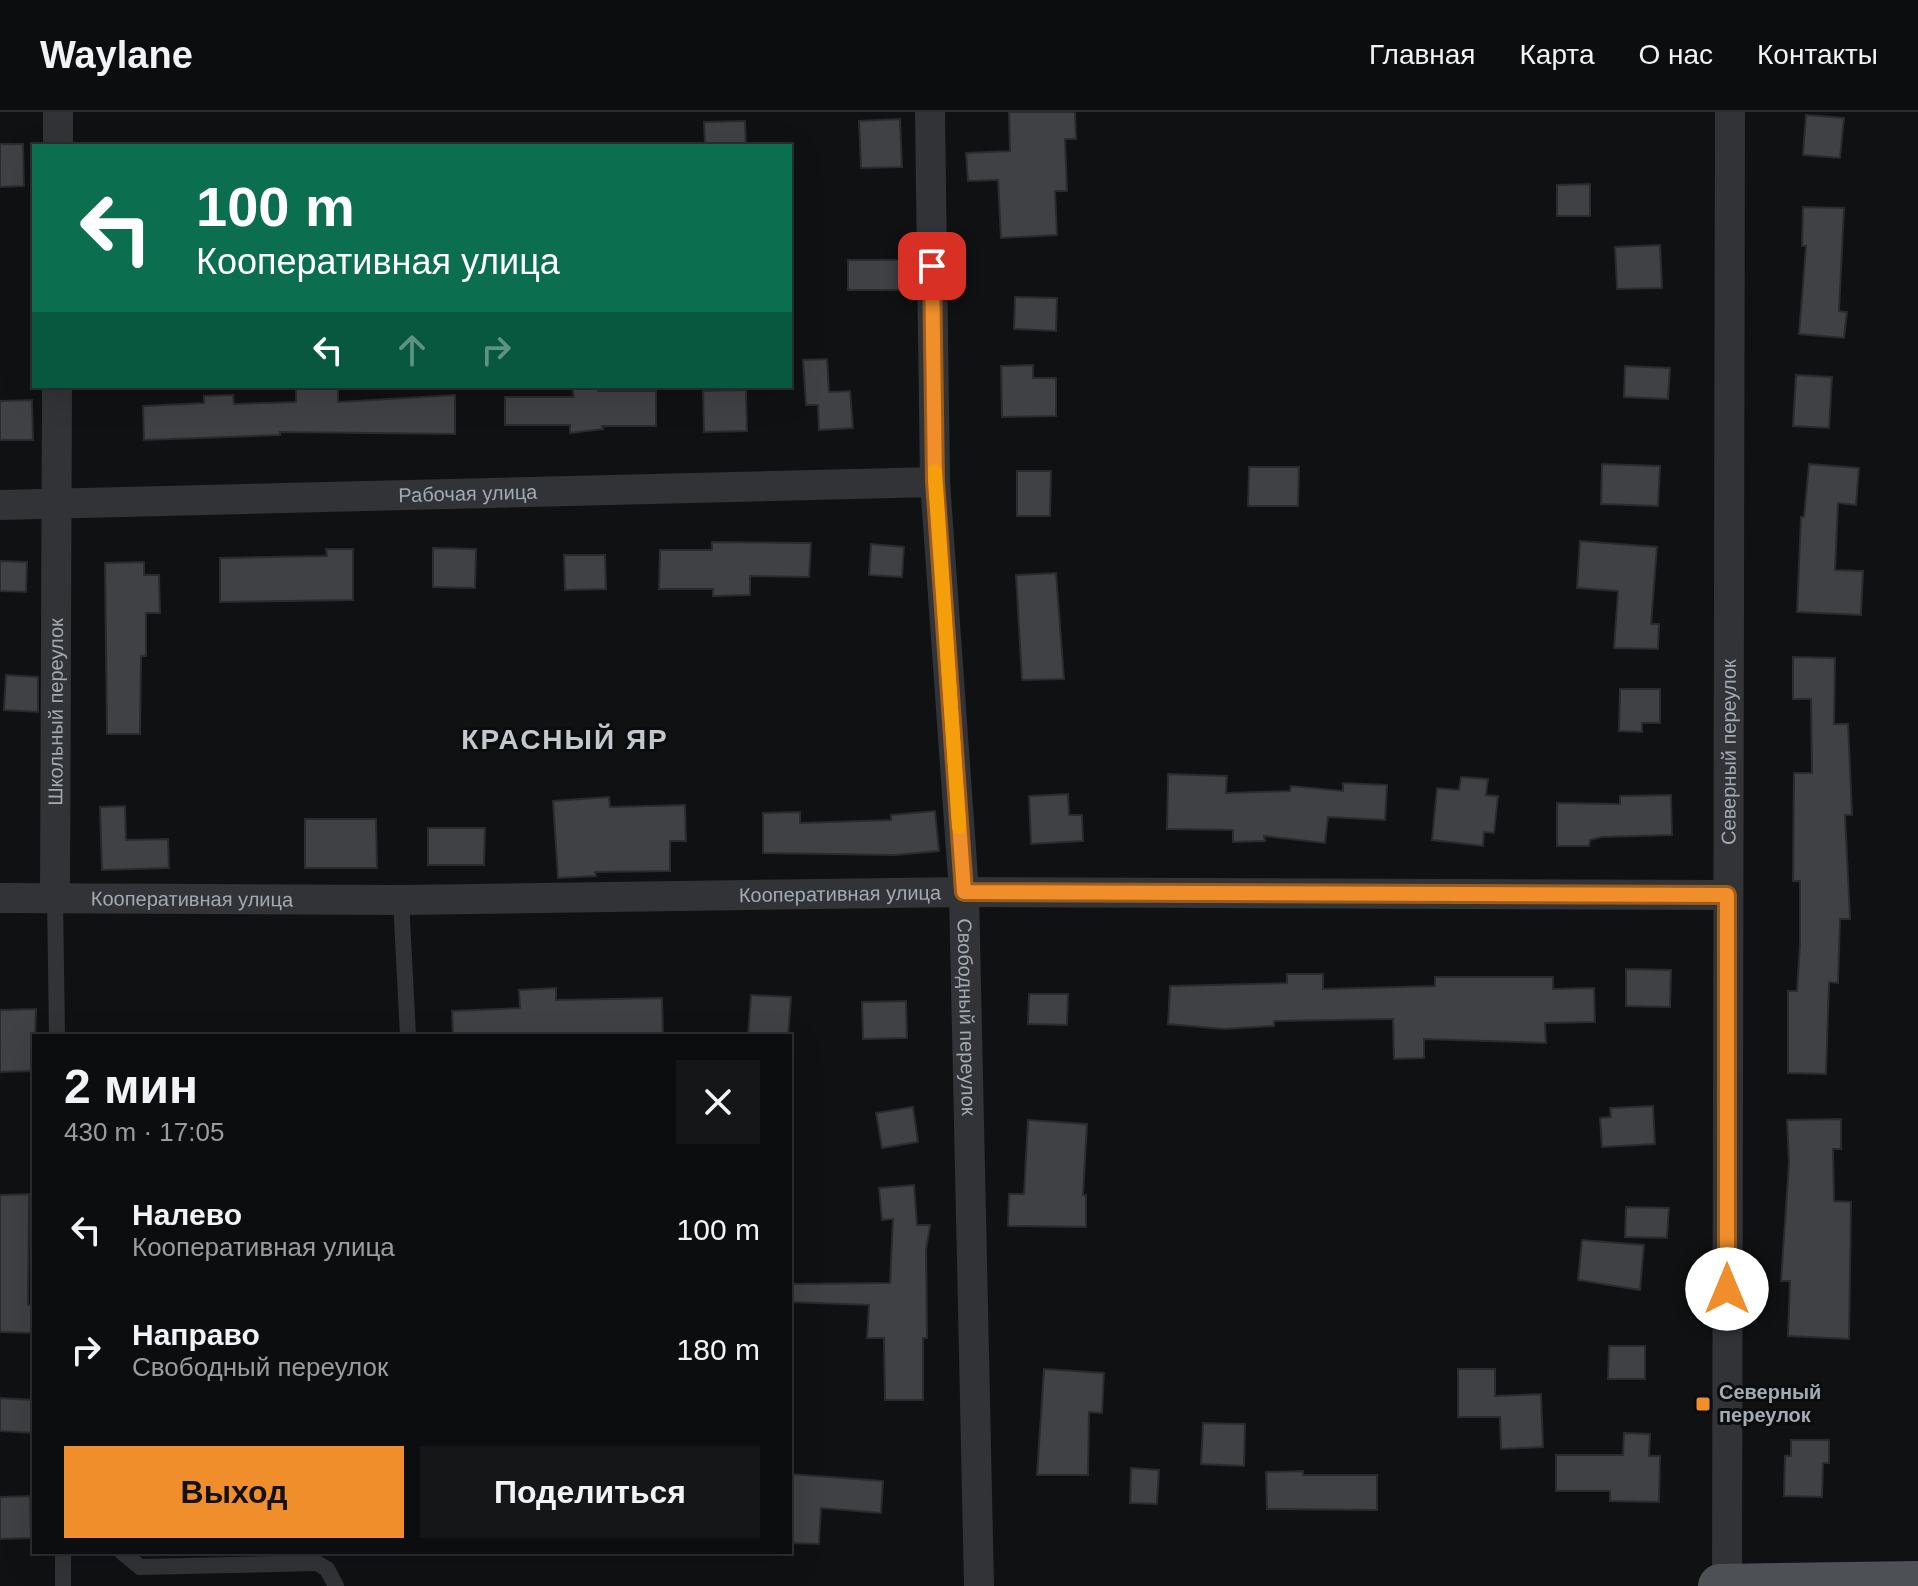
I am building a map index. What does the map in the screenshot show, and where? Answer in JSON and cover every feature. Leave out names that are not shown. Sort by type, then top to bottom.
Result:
[{"type":"main road","points":[[1720,1586],[1918,1583]]},
{"type":"street","points":[[58,112],[58,144]]},
{"type":"street","name":"Свободный переулок","points":[[930,112],[935,482],[964,892],[979,1586]]},
{"type":"street","name":"Северный переулок","points":[[1727,1586],[1730,112]]},
{"type":"street","name":"Школьный переулок","points":[[55,896],[57,388]]},
{"type":"street","name":"Рабочая улица","points":[[0,505],[935,482]]},
{"type":"street","name":"Кооперативная улица","points":[[0,898],[401,900],[964,892],[1727,895]]},
{"type":"lane","name":"Школьный переулок","points":[[55,896],[57,1034]]},
{"type":"lane","points":[[401,900],[408,1034]]},
{"type":"lane","points":[[63,1554],[63,1586]]},
{"type":"lane","points":[[124,1554],[140,1567],[317,1563],[327,1569],[336,1586]]},
{"type":"building","points":[[1009,112],[1075,112],[1076,139],[1065,139],[1067,191],[1055,191],[1057,235],[1001,238],[998,180],[968,181],[966,153],[1010,151]]},
{"type":"building","points":[[1806,115],[1844,118],[1840,158],[1803,155]]},
{"type":"building","points":[[900,119],[902,167],[861,168],[859,121]]},
{"type":"building","points":[[745,121],[746,144],[705,144],[704,122]]},
{"type":"building","points":[[0,144],[23,144],[24,186],[0,187]]},
{"type":"building","points":[[1590,184],[1590,216],[1557,216],[1557,185]]},
{"type":"building","points":[[1803,207],[1844,208],[1839,311],[1847,312],[1844,338],[1799,334],[1806,246],[1802,246]]},
{"type":"building","points":[[1660,245],[1662,288],[1617,289],[1615,247]]},
{"type":"building","points":[[848,260],[905,260],[905,290],[848,290]]},
{"type":"building","points":[[1015,297],[1057,298],[1056,331],[1014,329]]},
{"type":"building","points":[[827,359],[829,392],[850,391],[853,428],[819,430],[818,405],[806,405],[803,360]]},
{"type":"building","points":[[1033,365],[1033,378],[1056,378],[1056,416],[1002,417],[1001,366]]},
{"type":"building","points":[[1625,366],[1670,368],[1668,399],[1624,397]]},
{"type":"building","points":[[1796,375],[1832,377],[1829,428],[1793,426]]},
{"type":"building","points":[[296,388],[338,388],[338,402],[455,395],[455,434],[280,432],[280,435],[144,440],[143,406],[204,403],[204,396],[233,395],[234,404],[296,402]]},
{"type":"building","points":[[572,388],[656,391],[656,426],[602,426],[603,429],[570,433],[570,425],[505,425],[505,397],[574,397]]},
{"type":"building","points":[[746,390],[747,431],[704,432],[703,391]]},
{"type":"building","points":[[32,400],[33,440],[0,440],[0,401]]},
{"type":"building","points":[[1602,464],[1660,466],[1658,506],[1601,504]]},
{"type":"building","points":[[1809,464],[1859,468],[1856,505],[1838,503],[1835,570],[1863,571],[1861,615],[1797,612],[1801,517],[1804,517]]},
{"type":"building","points":[[1249,467],[1299,467],[1298,506],[1248,506]]},
{"type":"building","points":[[1017,471],[1051,471],[1050,516],[1017,516]]},
{"type":"building","points":[[1580,541],[1657,547],[1651,624],[1659,624],[1658,649],[1614,648],[1618,591],[1577,588]]},
{"type":"building","points":[[712,542],[811,543],[809,577],[750,576],[750,595],[713,596],[713,589],[659,589],[660,550],[712,550]]},
{"type":"building","points":[[871,544],[904,547],[902,577],[869,575]]},
{"type":"building","points":[[433,548],[476,549],[475,588],[433,587]]},
{"type":"building","points":[[326,549],[353,549],[353,600],[220,602],[220,558],[327,556]]},
{"type":"building","points":[[564,555],[605,555],[606,589],[565,590]]},
{"type":"building","points":[[0,561],[27,562],[26,592],[0,591]]},
{"type":"building","points":[[144,562],[144,575],[159,575],[160,613],[146,613],[146,656],[141,656],[140,734],[107,734],[105,563]]},
{"type":"building","points":[[1056,573],[1064,679],[1022,680],[1016,575]]},
{"type":"building","points":[[1793,657],[1835,658],[1834,724],[1848,724],[1852,815],[1845,815],[1850,919],[1840,919],[1838,983],[1829,982],[1826,1074],[1788,1073],[1788,991],[1797,991],[1800,944],[1800,881],[1793,881],[1794,773],[1812,773],[1811,699],[1793,699]]},
{"type":"building","points":[[6,675],[38,677],[38,712],[4,710]]},
{"type":"building","points":[[1620,689],[1660,689],[1660,723],[1642,723],[1642,732],[1619,731]]},
{"type":"building","points":[[1168,774],[1227,776],[1226,793],[1290,791],[1291,786],[1343,791],[1343,783],[1387,785],[1385,820],[1328,817],[1325,843],[1264,836],[1265,841],[1233,842],[1233,830],[1167,829]]},
{"type":"building","points":[[1461,777],[1488,779],[1486,795],[1498,796],[1494,833],[1484,832],[1483,846],[1432,840],[1437,788],[1459,790]]},
{"type":"building","points":[[1068,794],[1069,815],[1082,815],[1083,841],[1031,844],[1029,796]]},
{"type":"building","points":[[1671,795],[1672,835],[1602,837],[1590,840],[1589,846],[1557,846],[1557,803],[1620,804],[1620,796]]},
{"type":"building","points":[[609,797],[610,807],[685,805],[686,841],[670,841],[670,871],[595,872],[596,876],[558,878],[553,801]]},
{"type":"building","points":[[125,806],[126,840],[168,839],[169,868],[102,870],[100,807]]},
{"type":"building","points":[[935,811],[939,851],[895,855],[763,853],[763,813],[800,812],[800,823],[891,820],[891,815]]},
{"type":"building","points":[[305,819],[376,819],[377,868],[305,868]]},
{"type":"building","points":[[428,828],[485,828],[484,865],[428,865]]},
{"type":"building","points":[[1626,969],[1671,970],[1670,1007],[1626,1006]]},
{"type":"building","points":[[1287,974],[1323,974],[1323,989],[1435,986],[1435,977],[1553,977],[1553,989],[1594,988],[1595,1022],[1545,1023],[1546,1043],[1424,1039],[1424,1058],[1394,1059],[1393,1019],[1274,1021],[1274,1026],[1224,1029],[1168,1024],[1170,986],[1287,983]]},
{"type":"building","points":[[556,988],[556,1000],[662,998],[663,1034],[453,1034],[452,1011],[520,1008],[519,990]]},
{"type":"building","points":[[1029,994],[1068,994],[1067,1025],[1028,1024]]},
{"type":"building","points":[[751,995],[791,997],[788,1034],[748,1034]]},
{"type":"building","points":[[906,1001],[907,1038],[863,1039],[862,1002]]},
{"type":"building","points":[[36,1009],[32,1071],[0,1072],[0,1010]]},
{"type":"building","points":[[1653,1106],[1655,1144],[1602,1147],[1600,1118],[1611,1117],[1610,1108]]},
{"type":"building","points":[[913,1107],[918,1142],[882,1148],[876,1113]]},
{"type":"building","points":[[1841,1119],[1841,1149],[1833,1149],[1834,1201],[1851,1202],[1849,1339],[1788,1336],[1790,1281],[1781,1281],[1789,1163],[1787,1120]]},
{"type":"building","points":[[1028,1120],[1087,1124],[1083,1195],[1086,1195],[1086,1227],[1008,1226],[1009,1194],[1024,1194]]},
{"type":"building","points":[[914,1185],[917,1225],[930,1225],[926,1250],[927,1338],[923,1338],[923,1400],[885,1400],[884,1338],[867,1338],[869,1305],[792,1302],[792,1284],[890,1283],[893,1219],[882,1220],[879,1188]]},
{"type":"building","points":[[29,1194],[28,1305],[31,1305],[31,1333],[0,1332],[0,1195]]},
{"type":"building","points":[[1626,1207],[1669,1208],[1667,1238],[1625,1237]]},
{"type":"building","points":[[1582,1240],[1644,1245],[1640,1290],[1578,1280]]},
{"type":"building","points":[[1609,1346],[1645,1346],[1645,1379],[1608,1379]]},
{"type":"building","points":[[1044,1369],[1104,1373],[1102,1413],[1089,1412],[1088,1475],[1037,1475]]},
{"type":"building","points":[[1458,1369],[1495,1369],[1495,1396],[1541,1394],[1543,1447],[1501,1449],[1500,1417],[1458,1417]]},
{"type":"building","points":[[0,1398],[32,1400],[32,1433],[0,1431]]},
{"type":"building","points":[[1203,1423],[1245,1424],[1244,1466],[1201,1464]]},
{"type":"building","points":[[1624,1433],[1650,1434],[1649,1456],[1660,1456],[1659,1502],[1610,1501],[1610,1491],[1556,1491],[1556,1455],[1623,1455]]},
{"type":"building","points":[[1791,1440],[1829,1440],[1829,1463],[1823,1463],[1822,1497],[1784,1496],[1785,1456],[1791,1456]]},
{"type":"building","points":[[1131,1468],[1159,1470],[1157,1504],[1130,1503]]},
{"type":"building","points":[[1303,1471],[1303,1475],[1377,1475],[1377,1510],[1267,1509],[1266,1472]]},
{"type":"building","points":[[792,1474],[883,1481],[881,1513],[821,1508],[819,1544],[792,1543]]},
{"type":"building","points":[[30,1496],[31,1538],[0,1539],[0,1497]]},
{"type":"slow traffic","points":[[935,471],[959,827]]},
{"type":"place","name":"Северный переулок","points":[[1703,1404]]},
{"type":"district","name":"КРАСНЫЙ ЯР","points":[[565,739]]},
{"type":"route","points":[[932,266],[935,482],[964,892],[1727,895],[1727,1289]]}]
